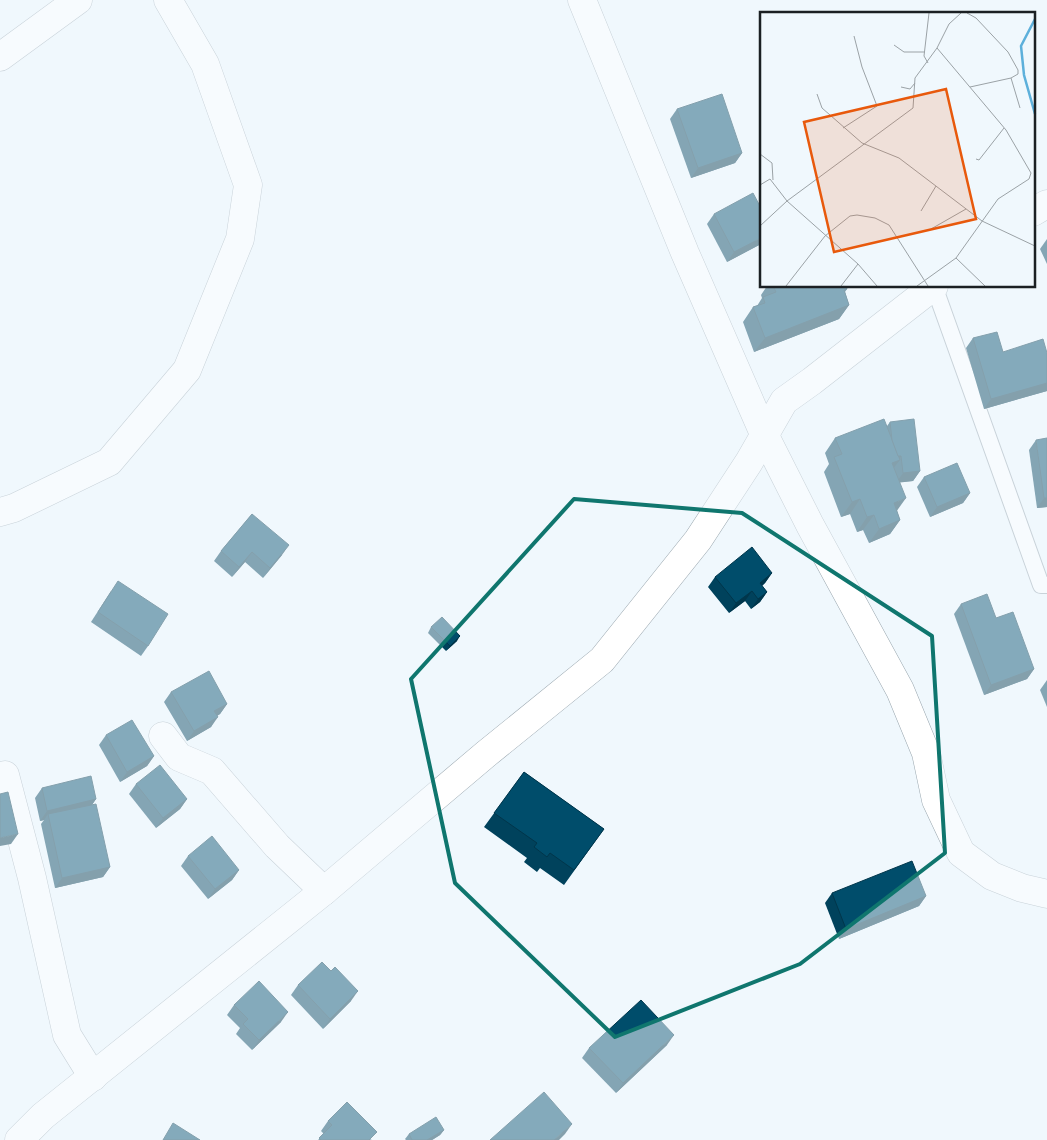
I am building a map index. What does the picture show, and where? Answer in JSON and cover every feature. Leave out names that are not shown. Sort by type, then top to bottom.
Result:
[{"type":"street","points":[[0,57],[78,0]]},
{"type":"street","points":[[0,512],[14,508],[109,462],[187,370],[240,239],[248,185],[204,64],[168,0]]},
{"type":"street","points":[[582,0],[685,253],[764,434],[810,525],[900,690],[926,753],[936,800],[961,853],[992,876],[1022,888],[1047,894]]},
{"type":"street","points":[[1034,211],[1047,204]]},
{"type":"street","points":[[19,1140],[43,1116],[324,891],[486,754],[602,660],[698,540],[749,462],[784,401],[931,288]]},
{"type":"street","points":[[163,736],[180,757],[212,771],[277,846],[324,891]]},
{"type":"street","points":[[5,775],[32,878],[68,1035],[93,1077]]},
{"type":"lane","points":[[935,288],[1041,585],[1047,585]]},
{"type":"highlighted area","points":[[574,499],[742,513],[932,636],[945,853],[800,964],[615,1037],[455,883],[411,679]]},
{"type":"building","points":[[722,94],[742,153],[698,168],[677,109]]},
{"type":"building","points":[[753,193],[760,206],[760,239],[734,252],[714,214]]},
{"type":"building","points":[[774,288],[847,288],[844,290],[849,305],[765,338],[753,307],[765,303],[763,297],[776,292]]},
{"type":"building","points":[[997,332],[1003,352],[1043,339],[1047,353],[1047,383],[991,399],[973,338]]},
{"type":"building","points":[[884,419],[900,460],[892,463],[906,498],[894,503],[900,520],[879,529],[874,515],[867,517],[860,499],[852,502],[834,457],[842,454],[835,438]]},
{"type":"building","points":[[914,419],[920,471],[903,473],[901,456],[898,456],[892,440],[890,422]]},
{"type":"building","points":[[1047,438],[1047,498],[1044,498],[1036,440]]},
{"type":"building","points":[[957,463],[970,493],[937,507],[924,477]]},
{"type":"building","points":[[252,514],[289,545],[270,568],[252,552],[239,567],[221,551]]},
{"type":"building","points":[[752,547],[772,573],[760,583],[767,592],[758,599],[752,591],[736,603],[715,577]]},
{"type":"building","points":[[118,581],[168,614],[148,646],[98,612]]},
{"type":"building","points":[[987,594],[996,618],[1013,612],[1034,669],[991,685],[961,604]]},
{"type":"building","points":[[442,617],[460,636],[450,646],[431,627]]},
{"type":"building","points":[[209,671],[227,704],[214,711],[218,717],[194,731],[171,692]]},
{"type":"building","points":[[132,720],[154,756],[127,772],[106,735]]},
{"type":"building","points":[[160,765],[187,799],[163,818],[136,784]]},
{"type":"building","points":[[524,772],[604,829],[574,870],[550,853],[547,857],[534,847],[537,843],[494,813]]},
{"type":"building","points":[[91,776],[96,799],[47,811],[42,788]]},
{"type":"building","points":[[8,792],[18,834],[0,838],[0,794]]},
{"type":"building","points":[[96,804],[110,867],[62,878],[48,814]]},
{"type":"building","points":[[212,836],[239,870],[215,889],[188,856]]},
{"type":"building","points":[[912,861],[926,896],[846,929],[832,893]]},
{"type":"building","points":[[322,962],[331,971],[335,967],[358,991],[330,1019],[298,985]]},
{"type":"building","points":[[259,981],[288,1012],[259,1040],[243,1024],[248,1019],[234,1005]]},
{"type":"building","points":[[641,1000],[674,1035],[623,1083],[589,1048]]},
{"type":"building","points":[[544,1092],[572,1124],[554,1140],[490,1140]]},
{"type":"building","points":[[347,1102],[377,1132],[369,1140],[321,1140],[319,1138],[332,1125],[328,1121]]},
{"type":"building","points":[[436,1117],[444,1130],[427,1140],[412,1140],[409,1134]]},
{"type":"building","points":[[173,1123],[200,1140],[163,1140]]}]
